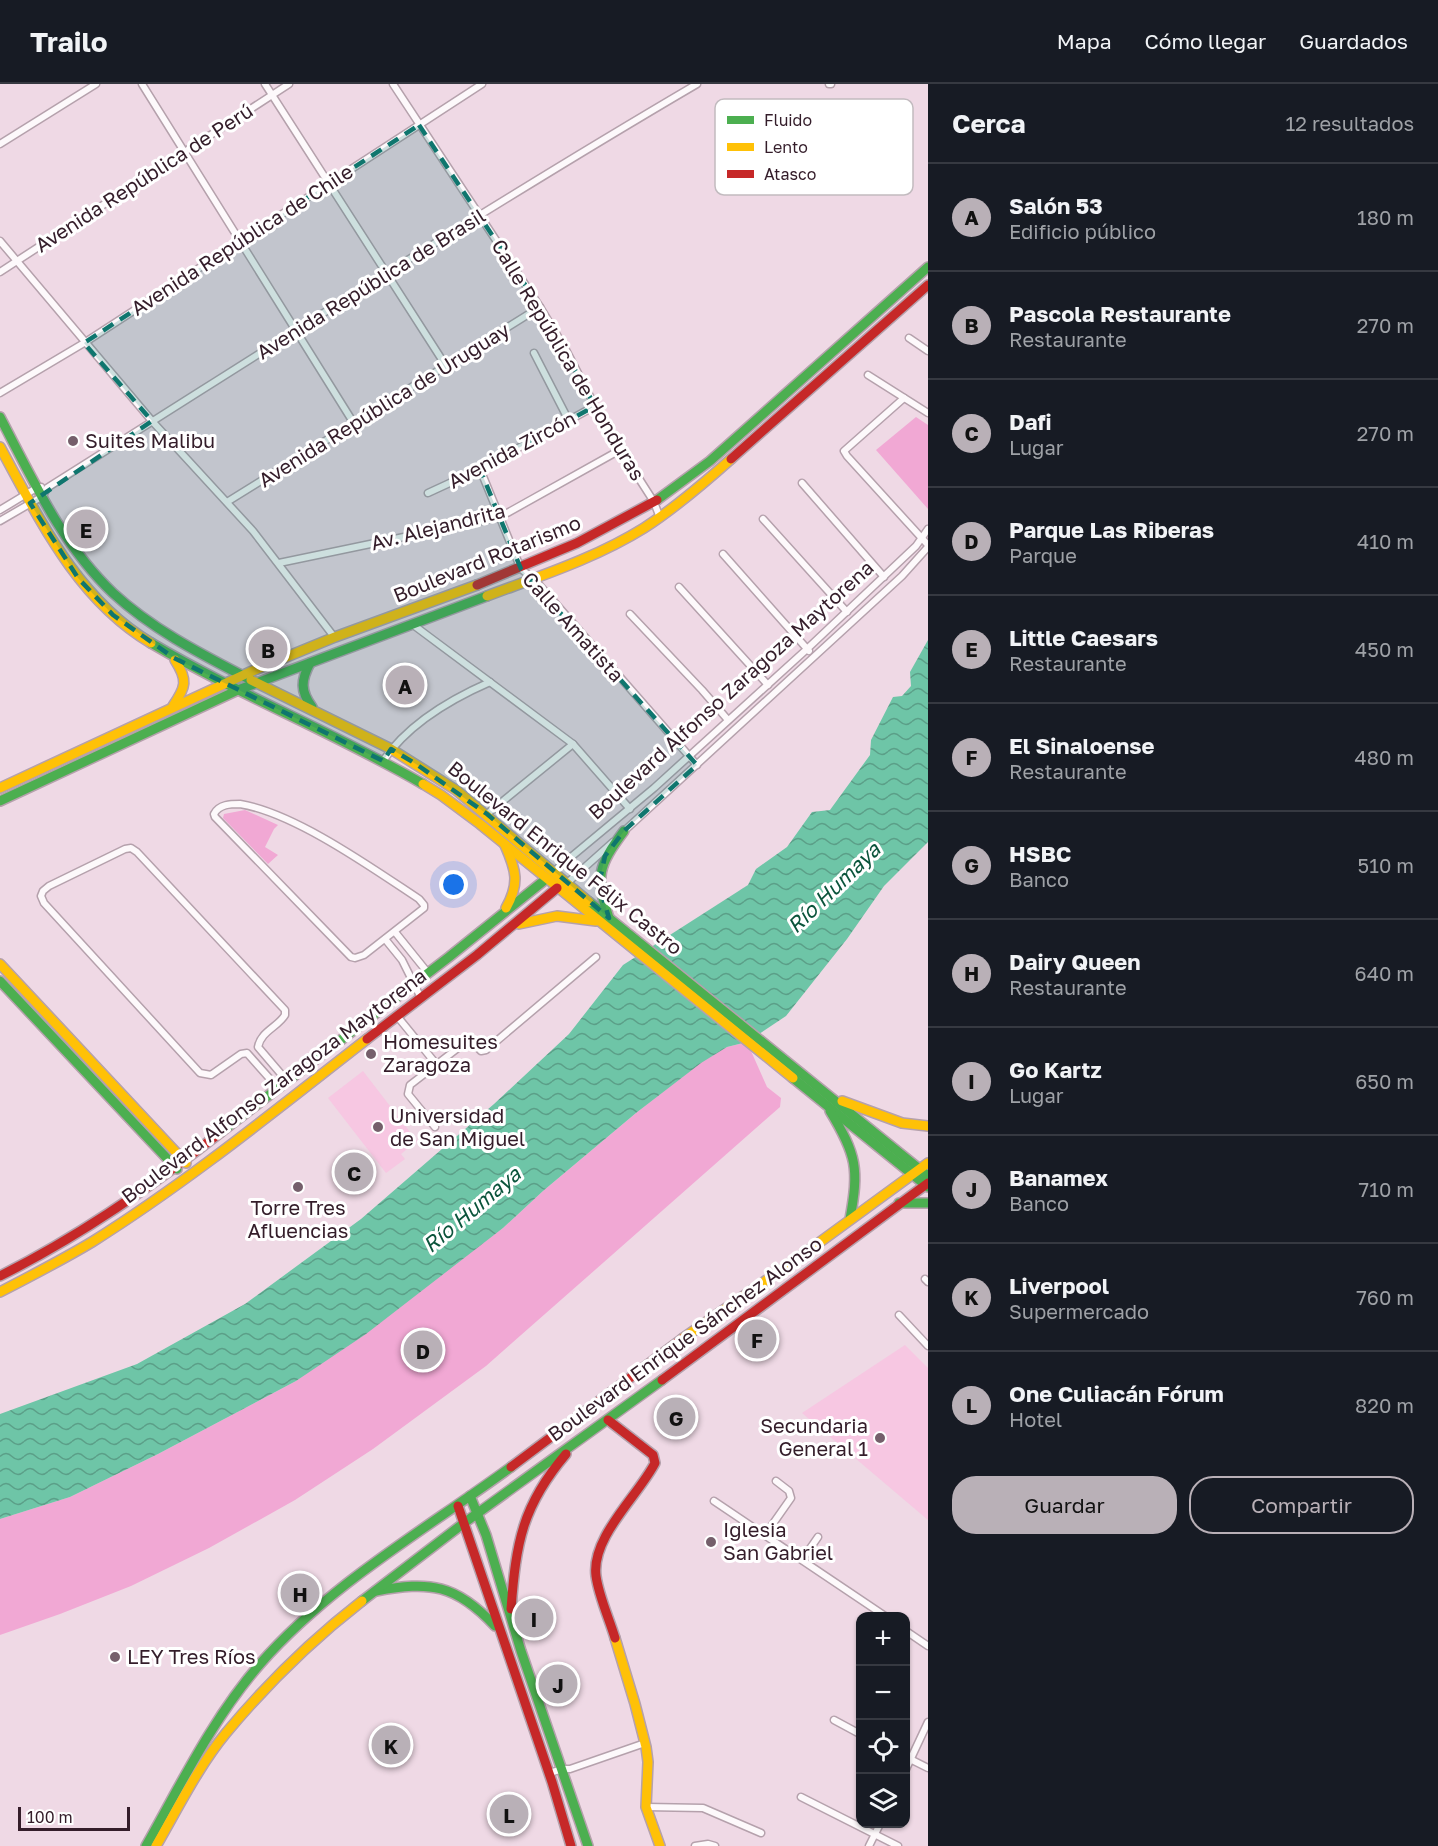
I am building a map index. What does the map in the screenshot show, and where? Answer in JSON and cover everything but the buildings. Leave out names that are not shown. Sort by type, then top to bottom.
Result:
[{"type":"main road","name":"Boulevard Rotarismo","points":[[0,788],[223,683],[574,545],[654,502],[688,478],[928,267]]},
{"type":"main road","name":"Boulevard Rotarismo","points":[[0,801],[238,690],[535,580],[594,555],[660,518],[708,480],[928,285]]},
{"type":"main road","points":[[831,352],[841,363]]},
{"type":"main road","name":"Boulevard Enrique Félix Castro","points":[[0,417],[84,560],[103,583],[123,601],[198,653],[391,749],[456,790],[487,814],[549,876],[557,888],[599,922],[626,936]]},
{"type":"main road","name":"Boulevard Enrique Félix Castro","points":[[0,447],[53,544],[90,593],[131,631],[174,658],[383,761],[441,795],[549,876],[566,884],[609,918],[626,936],[828,1099],[927,1183]]},
{"type":"main road","points":[[172,706],[181,695],[185,684],[183,672],[174,658]]},
{"type":"main road","points":[[310,663],[303,674],[301,689],[313,709]]},
{"type":"main road","points":[[56,761],[63,772]]},
{"type":"main road","points":[[609,918],[601,895],[600,876],[605,856],[624,831]]},
{"type":"main road","points":[[502,915],[513,897],[516,885],[514,866],[504,843]]},
{"type":"main road","name":"Boulevard Alfonso Zaragoza Maytorena","points":[[0,1276],[102,1219],[183,1161],[428,973],[549,876]]},
{"type":"main road","name":"Boulevard Alfonso Zaragoza Maytorena","points":[[0,1292],[94,1241],[194,1172],[514,926],[557,888]]},
{"type":"main road","points":[[514,926],[549,915],[566,915],[599,922]]},
{"type":"main road","points":[[0,964],[194,1172]]},
{"type":"main road","points":[[0,981],[184,1178]]},
{"type":"main road","points":[[828,1099],[902,1123],[928,1126]]},
{"type":"main road","points":[[828,1099],[854,1155],[858,1171],[850,1219]]},
{"type":"main road","name":"Boulevard Enrique Sánchez Alonso","points":[[160,1828],[206,1739],[239,1690],[261,1663],[301,1623],[346,1584],[458,1506],[697,1328],[928,1163]]},
{"type":"main road","name":"Boulevard Enrique Sánchez Alonso","points":[[160,1828],[233,1724],[304,1650],[371,1592],[608,1420],[927,1183]]},
{"type":"main road","points":[[899,1203],[928,1203]]},
{"type":"main road","points":[[11,1271],[18,1284]]},
{"type":"main road","points":[[608,1420],[653,1455],[655,1463],[612,1525],[597,1556],[596,1575],[645,1743],[648,1767],[646,1806],[650,1823],[660,1846]]},
{"type":"main road","points":[[511,1614],[515,1556],[522,1524],[544,1482],[578,1441]]},
{"type":"main road","points":[[470,1496],[478,1513],[566,1771],[588,1846]]},
{"type":"main road","points":[[458,1506],[571,1846]]},
{"type":"main road","points":[[371,1592],[422,1584],[452,1591],[478,1607],[499,1630]]},
{"type":"main road","points":[[146,1846],[160,1828]]},
{"type":"main road","points":[[156,1846],[160,1828]]},
{"type":"street","points":[[0,144],[96,84]]},
{"type":"street","points":[[142,84],[354,422]]},
{"type":"street","points":[[265,84],[446,366]]},
{"type":"street","name":"Avenida República de Perú","points":[[0,272],[289,84]]},
{"type":"street","name":"Calle República de Honduras","points":[[393,84],[540,307],[620,450],[654,502],[660,518]]},
{"type":"street","name":"Avenida República de Chile","points":[[0,393],[84,343],[482,84]]},
{"type":"street","name":"Avenida República de Brasil","points":[[0,510],[43,490],[614,132],[697,84]]},
{"type":"street","points":[[0,241],[84,343],[227,502],[279,564],[335,638]]},
{"type":"street","name":"Avenida República de Uruguay","points":[[227,502],[540,307]]},
{"type":"street","points":[[909,338],[928,351]]},
{"type":"street","points":[[534,353],[569,421]]},
{"type":"street","points":[[868,375],[928,413]]},
{"type":"street","points":[[904,398],[844,451],[928,546]]},
{"type":"street","name":"Avenida Zircón","points":[[428,493],[480,469],[595,406]]},
{"type":"street","name":"Av. Alejandrita","points":[[279,564],[500,517],[620,450]]},
{"type":"street","name":"Calle Amatista","points":[[480,469],[520,568],[535,580],[697,765]]},
{"type":"street","points":[[802,483],[884,576]]},
{"type":"street","name":"Avenida República de Brasil","points":[[0,521],[27,499]]},
{"type":"street","points":[[763,519],[847,612]]},
{"type":"street","name":"Boulevard Alfonso Zaragoza Maytorena","points":[[549,876],[630,809],[768,685],[922,539],[928,529]]},
{"type":"street","name":"Boulevard Alfonso Zaragoza Maytorena","points":[[566,884],[902,576],[928,546]]},
{"type":"street","points":[[723,554],[814,656]]},
{"type":"street","points":[[678,587],[768,685]]},
{"type":"street","points":[[630,614],[728,720]]},
{"type":"street","points":[[412,624],[573,744],[630,809]]},
{"type":"street","points":[[383,761],[391,749],[454,698],[490,682]]},
{"type":"street","points":[[487,814],[573,744]]},
{"type":"street","points":[[240,804],[272,812],[321,838],[419,899],[424,908],[385,939],[360,957],[351,957],[218,820],[214,814],[215,810],[240,804]]},
{"type":"street","points":[[278,1088],[247,1053],[236,1057],[211,1076],[200,1073],[44,903],[41,896],[43,891],[125,849],[135,850],[285,1010],[282,1020],[262,1036],[258,1047],[287,1081]]},
{"type":"street","points":[[395,932],[428,973]]},
{"type":"street","points":[[385,939],[402,960],[421,998]]},
{"type":"street","points":[[402,960],[411,953]]},
{"type":"street","points":[[435,1127],[408,1091],[410,1085],[467,1041],[472,1042],[481,1051],[486,1050],[596,957]]},
{"type":"street","points":[[397,1016],[436,1065]]},
{"type":"street","points":[[899,1315],[928,1346]]},
{"type":"street","points":[[765,1535],[791,1498],[789,1491],[776,1481]]},
{"type":"street","points":[[714,1501],[878,1612]]},
{"type":"street","points":[[802,1560],[818,1537]]},
{"type":"street","points":[[910,1634],[928,1646]]},
{"type":"street","points":[[834,1720],[856,1731]]},
{"type":"street","points":[[910,1754],[928,1722]]},
{"type":"street","points":[[550,1778],[645,1743]]},
{"type":"street","points":[[910,1759],[928,1768]]},
{"type":"street","points":[[801,1797],[898,1846]]},
{"type":"street","points":[[646,1806],[703,1808],[761,1833]]},
{"type":"street","points":[[868,1846],[878,1828]]},
{"type":"street","points":[[696,1846],[708,1844],[715,1846]]},
{"type":"highlighted area","points":[[419,125],[540,307],[595,406],[480,469],[521,569],[697,765],[624,831],[605,856],[599,884],[609,918],[487,814],[391,749],[383,761],[174,658],[113,615],[78,578],[30,503],[152,421],[84,343]]},
{"type":"shaded area","points":[[916,417],[928,425],[928,509],[876,450]]},
{"type":"shaded area","points":[[245,810],[278,825],[265,847],[278,855],[268,864],[223,818],[224,814]]},
{"type":"shaded area","points":[[747,1042],[767,1087],[781,1098],[780,1107],[486,1366],[373,1449],[295,1500],[209,1548],[131,1586],[0,1635],[0,1519],[70,1497],[158,1454],[296,1381],[503,1228],[543,1191],[636,1113],[701,1062],[727,1047]]},
{"type":"shaded area","name":"Universidad de San Miguel","points":[[363,1071],[417,1141],[401,1154],[405,1159],[386,1173],[328,1098]]},
{"type":"shaded area","name":"Secundaria General 1","points":[[905,1345],[928,1368],[928,1520],[802,1413]]},
{"type":"water","name":"Río Humaya","points":[[928,640],[928,842],[884,886],[847,939],[786,1016],[747,1042],[727,1047],[701,1063],[636,1113],[543,1191],[503,1228],[366,1334],[296,1381],[158,1454],[70,1497],[0,1519],[0,1414],[137,1364],[245,1304],[361,1219],[494,1104],[569,1034],[623,965],[748,885],[756,869],[787,847],[812,812],[830,810],[870,755],[871,740],[893,697],[902,696],[911,686],[910,672]]},
{"type":"traffic: fast","points":[[657,500],[710,461],[928,267]]},
{"type":"traffic: fast","points":[[0,417],[36,487],[63,532],[78,554],[113,593],[162,630],[251,680]]},
{"type":"traffic: fast","points":[[0,801],[238,690],[487,596]]},
{"type":"traffic: fast","points":[[151,643],[218,680],[390,765],[423,784]]},
{"type":"traffic: fast","points":[[310,663],[303,685],[305,696],[312,707]]},
{"type":"traffic: fast","points":[[609,918],[602,892],[602,872],[609,853],[624,831]]},
{"type":"traffic: fast","points":[[221,1132],[449,957],[546,879]]},
{"type":"traffic: fast","points":[[589,902],[928,1176]]},
{"type":"traffic: fast","points":[[0,981],[177,1169]]},
{"type":"traffic: fast","points":[[793,1078],[928,1187]]},
{"type":"traffic: fast","points":[[830,1111],[846,1139],[854,1163],[850,1219]]},
{"type":"traffic: fast","points":[[899,1203],[928,1203]]},
{"type":"traffic: fast","points":[[362,1601],[464,1523],[662,1380]]},
{"type":"traffic: fast","points":[[146,1846],[198,1752],[227,1706],[260,1664],[317,1608],[348,1583],[511,1467]]},
{"type":"traffic: fast","points":[[470,1496],[486,1535],[521,1651],[588,1846]]},
{"type":"traffic: fast","points":[[376,1591],[412,1586],[441,1589],[468,1601],[495,1626]]},
{"type":"traffic: slow","points":[[0,447],[46,529],[81,581],[125,625],[151,643]]},
{"type":"traffic: slow","points":[[487,596],[567,566],[626,539],[678,504],[731,459]]},
{"type":"traffic: slow","points":[[0,788],[250,672],[335,637],[477,585]]},
{"type":"traffic: slow","points":[[173,706],[181,694],[184,683],[184,678],[175,660]]},
{"type":"traffic: slow","points":[[251,680],[391,749],[456,790],[589,902]]},
{"type":"traffic: slow","points":[[423,784],[480,824],[793,1078]]},
{"type":"traffic: slow","points":[[505,845],[515,876],[515,884],[506,908]]},
{"type":"traffic: slow","points":[[519,924],[557,916],[596,921]]},
{"type":"traffic: slow","points":[[0,964],[186,1163]]},
{"type":"traffic: slow","points":[[0,1292],[58,1262],[128,1219],[232,1144],[367,1039]]},
{"type":"traffic: slow","points":[[842,1101],[902,1123],[928,1126]]},
{"type":"traffic: slow","points":[[682,1339],[928,1163]]},
{"type":"traffic: slow","points":[[156,1846],[197,1774],[226,1733],[291,1663],[362,1601]]},
{"type":"traffic: slow","points":[[615,1638],[646,1747],[648,1762],[646,1807],[660,1846]]},
{"type":"traffic: jam","points":[[731,459],[928,285]]},
{"type":"traffic: jam","points":[[477,585],[577,543],[657,500]]},
{"type":"traffic: jam","points":[[367,1039],[477,955],[557,888]]},
{"type":"traffic: jam","points":[[0,1276],[30,1261],[114,1210],[221,1132]]},
{"type":"traffic: jam","points":[[662,1380],[928,1183]]},
{"type":"traffic: jam","points":[[511,1467],[682,1339]]},
{"type":"traffic: jam","points":[[608,1420],[653,1455],[655,1463],[617,1517],[596,1561],[597,1584],[615,1638]]},
{"type":"traffic: jam","points":[[511,1609],[516,1564],[524,1526],[540,1491],[566,1454]]},
{"type":"traffic: jam","points":[[458,1506],[552,1782],[571,1846]]},
{"type":"place","name":"Suites Malibu","points":[[73,441]]},
{"type":"place","name":"Little Caesars","points":[[86,529]]},
{"type":"place","name":"Pascola Restaurante","points":[[268,649]]},
{"type":"place","name":"Salón 53","points":[[405,685]]},
{"type":"place","name":"Homesuites Zaragoza","points":[[371,1054]]},
{"type":"place","name":"Universidad de San Miguel","points":[[378,1127]]},
{"type":"place","name":"Dafi","points":[[354,1172]]},
{"type":"place","name":"Torre Tres Afluencias","points":[[298,1187]]},
{"type":"place","name":"El Sinaloense","points":[[757,1339]]},
{"type":"place","name":"Parque Las Riberas","points":[[423,1350]]},
{"type":"place","name":"HSBC","points":[[676,1417]]},
{"type":"place","name":"Secundaria General 1","points":[[880,1438]]},
{"type":"place","name":"Iglesia San Gabriel","points":[[711,1542]]},
{"type":"place","name":"Dairy Queen","points":[[300,1593]]},
{"type":"place","name":"Go Kartz","points":[[534,1618]]},
{"type":"place","name":"LEY Tres Ríos","points":[[115,1657]]},
{"type":"place","name":"Banamex","points":[[558,1684]]},
{"type":"place","name":"Liverpool","points":[[391,1745]]},
{"type":"place","name":"One Culiacán Fórum","points":[[509,1814]]}]
